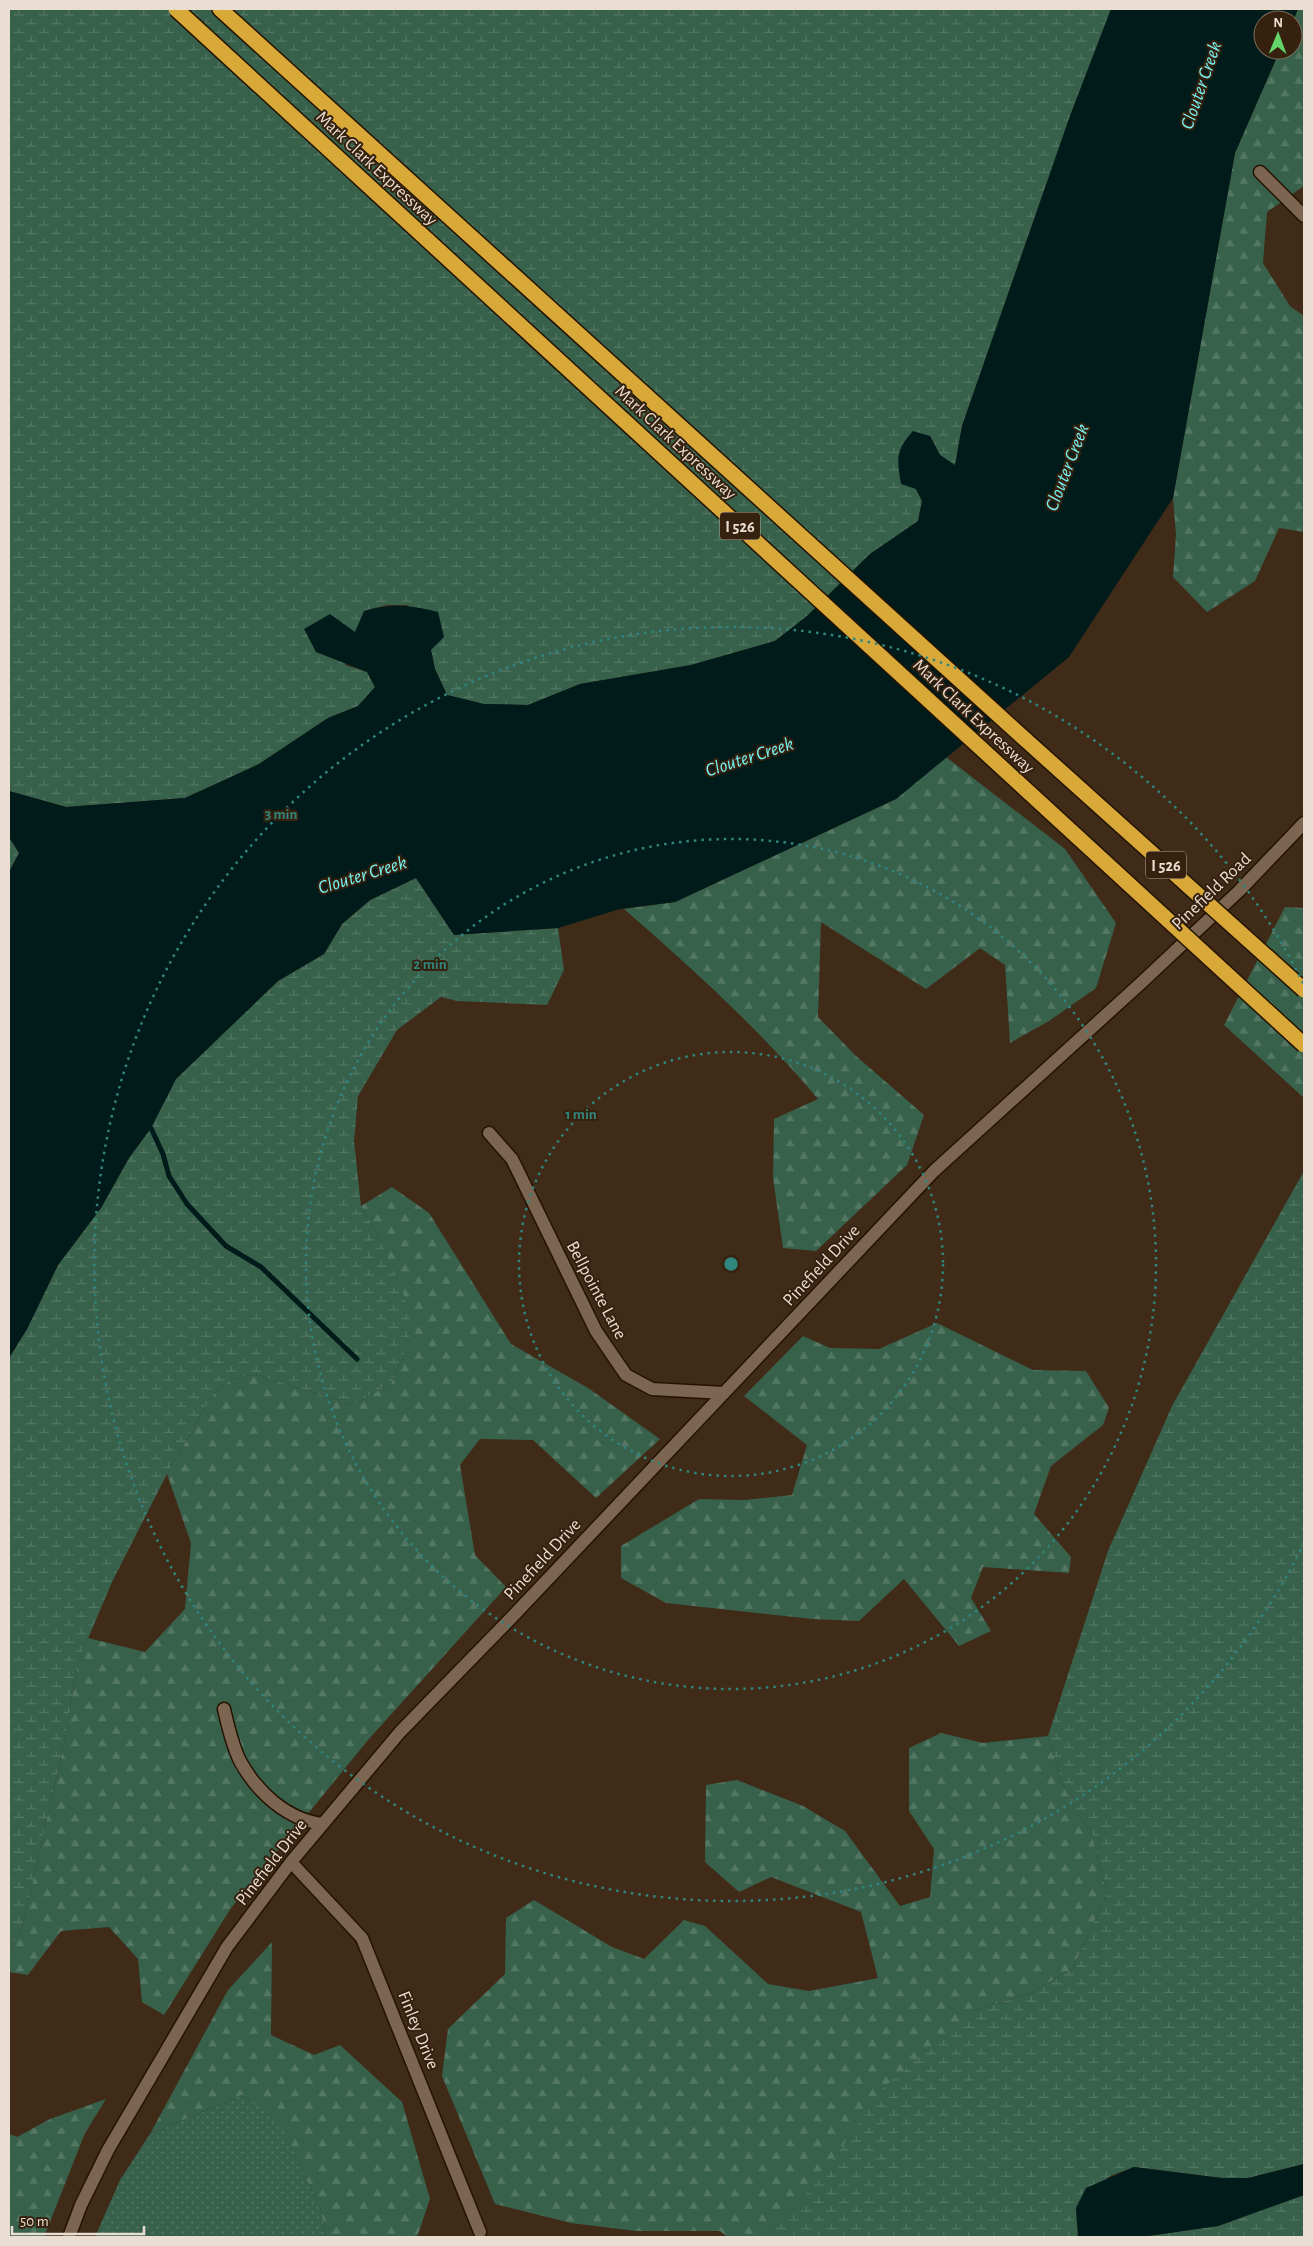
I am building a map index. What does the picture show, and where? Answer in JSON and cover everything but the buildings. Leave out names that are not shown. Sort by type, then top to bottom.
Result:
[{"type":"highway","name":"Mark Clark Expressway","points":[[176,9],[1304,1045]]},
{"type":"highway","name":"Mark Clark Expressway","points":[[220,9],[1304,990]]},
{"type":"street","points":[[1260,172],[1304,216]]},
{"type":"street","name":"Pinefield Road","points":[[1140,983],[1239,891],[1304,823]]},
{"type":"street","name":"Pinefield Drive","points":[[69,2237],[81,2205],[108,2150],[228,1947],[291,1862],[400,1732],[934,1171],[1140,983]]},
{"type":"street","name":"Bellpointe Lane","points":[[489,1133],[512,1159],[596,1332],[626,1375],[652,1389],[724,1393]]},
{"type":"street","points":[[224,1709],[240,1760],[253,1781],[294,1817],[323,1824]]},
{"type":"street","name":"Finley Drive","points":[[291,1862],[362,1938],[480,2232]]},
{"type":"green space","points":[[9,9],[1111,9],[1070,116],[962,426],[955,466],[940,455],[930,436],[916,489],[922,501],[918,521],[870,554],[807,616],[775,641],[691,665],[580,684],[528,705],[483,704],[447,695],[435,669],[431,650],[408,605],[387,605],[364,611],[345,665],[367,672],[375,687],[358,706],[328,718],[259,764],[185,798],[66,807],[9,791]]},
{"type":"green space","points":[[1304,9],[1304,186],[1267,212],[1263,263],[1290,306],[1304,316],[1304,532],[1279,528],[1255,581],[1207,612],[1173,577],[1176,535],[1173,498],[1235,153],[1276,60],[1303,60],[1303,10],[1298,10]]},
{"type":"green space","points":[[946,757],[1065,849],[1116,923],[1096,988],[1049,1021],[1010,1043],[1005,965],[980,948],[926,989],[821,922],[818,1017],[856,1056],[924,1115],[907,1165],[816,1251],[783,1248],[773,1178],[774,1119],[818,1099],[796,1073],[725,1000],[624,909],[675,902],[896,799]]},
{"type":"green space","points":[[9,837],[19,853],[9,872]]},
{"type":"green space","points":[[416,878],[454,935],[558,928],[564,970],[547,1005],[457,1001],[441,997],[397,1030],[358,1096],[354,1141],[361,1206],[377,1234],[401,1287],[410,1315],[409,1344],[391,1383],[353,1405],[255,1374],[230,1380],[211,1397],[167,1474],[112,1582],[78,1662],[65,1740],[22,1928],[9,1954],[9,1358],[27,1329],[58,1265],[101,1208],[129,1158],[151,1128],[176,1079],[278,981],[324,954],[342,924],[370,900]]},
{"type":"green space","points":[[1285,907],[1304,908],[1304,1098],[1224,1025]]},
{"type":"green space","points":[[1304,1171],[1304,2164],[1248,2178],[1222,2178],[1134,2167],[1110,2176],[1076,2208],[1078,2237],[767,2237],[814,2185],[885,2086],[975,2010],[1031,1993],[1073,1968],[1107,1894],[1092,1834],[1074,1808],[1061,1780],[1048,1736],[1108,1551],[1172,1406]]},
{"type":"green space","points":[[392,1187],[429,1213],[511,1344],[588,1388],[660,1439],[596,1498],[533,1440],[480,1439],[460,1465],[475,1555],[506,1587],[368,1740],[231,1908],[164,2015],[142,2002],[138,1959],[109,1927],[61,1931],[28,1975],[9,1972],[9,1954],[22,1928],[65,1740],[78,1662],[88,1638],[145,1652],[185,1609],[191,1543],[167,1474],[211,1397],[230,1380],[255,1374],[353,1405],[391,1383],[409,1344],[400,1287],[377,1234],[361,1206]]},
{"type":"green space","points":[[937,1323],[1033,1370],[1086,1371],[1109,1408],[1103,1425],[1051,1466],[1034,1514],[1071,1557],[1069,1573],[983,1567],[971,1598],[991,1631],[959,1646],[904,1579],[859,1621],[812,1619],[666,1603],[621,1578],[621,1546],[699,1499],[744,1500],[792,1495],[807,1445],[744,1396],[803,1336],[830,1348],[879,1349]]},
{"type":"green space","points":[[941,1733],[983,1743],[1048,1736],[1061,1780],[1074,1808],[1092,1834],[1107,1894],[1073,1968],[1031,1993],[975,2010],[767,2237],[727,2237],[720,2231],[636,2231],[571,2223],[495,2204],[442,2076],[448,2029],[505,1974],[506,1918],[534,1900],[612,1947],[644,1959],[684,1920],[705,1926],[768,1984],[809,1991],[878,1978],[861,1912],[771,1877],[739,1892],[705,1862],[706,1785],[737,1780],[803,1806],[845,1831],[900,1906],[930,1897],[934,1849],[909,1811],[909,1748]]},
{"type":"green space","points":[[272,1942],[271,2035],[314,2055],[340,2045],[402,2102],[430,2199],[417,2237],[325,2237],[321,2210],[280,2123],[242,2095],[150,2134],[228,1990]]},
{"type":"green space","points":[[242,2095],[280,2122],[321,2210],[325,2237],[95,2237],[120,2180],[150,2134]]},
{"type":"green space","points":[[106,2099],[85,2133],[44,2237],[9,2237],[9,2134],[17,2137],[50,2119]]},
{"type":"green space","points":[[1304,2195],[1304,2237],[1141,2237],[1218,2226]]},
{"type":"water","name":"Clouter Creek","points":[[1111,9],[1298,9],[1253,10],[1253,60],[1276,60],[1235,153],[1173,498],[1069,657],[896,799],[675,902],[620,909],[558,928],[454,935],[416,878],[370,900],[342,924],[324,954],[278,981],[176,1079],[151,1128],[129,1158],[101,1208],[58,1265],[27,1329],[9,1358],[9,872],[19,853],[9,837],[9,791],[66,807],[185,798],[259,764],[328,718],[358,706],[375,687],[367,672],[316,652],[304,629],[330,614],[355,632],[364,611],[374,608],[401,606],[438,612],[444,637],[431,650],[435,669],[447,695],[484,704],[528,705],[580,684],[691,665],[775,641],[807,616],[870,554],[918,521],[922,501],[916,489],[901,484],[898,461],[903,444],[913,431],[930,436],[940,455],[955,465],[962,426],[1070,116]]},
{"type":"water","points":[[1304,2164],[1304,2195],[1218,2226],[1141,2237],[1078,2237],[1076,2208],[1086,2188],[1134,2167],[1222,2178],[1248,2178]]},
{"type":"waterway","points":[[151,1128],[163,1154],[169,1176],[187,1204],[226,1246],[261,1267],[357,1359]]}]
